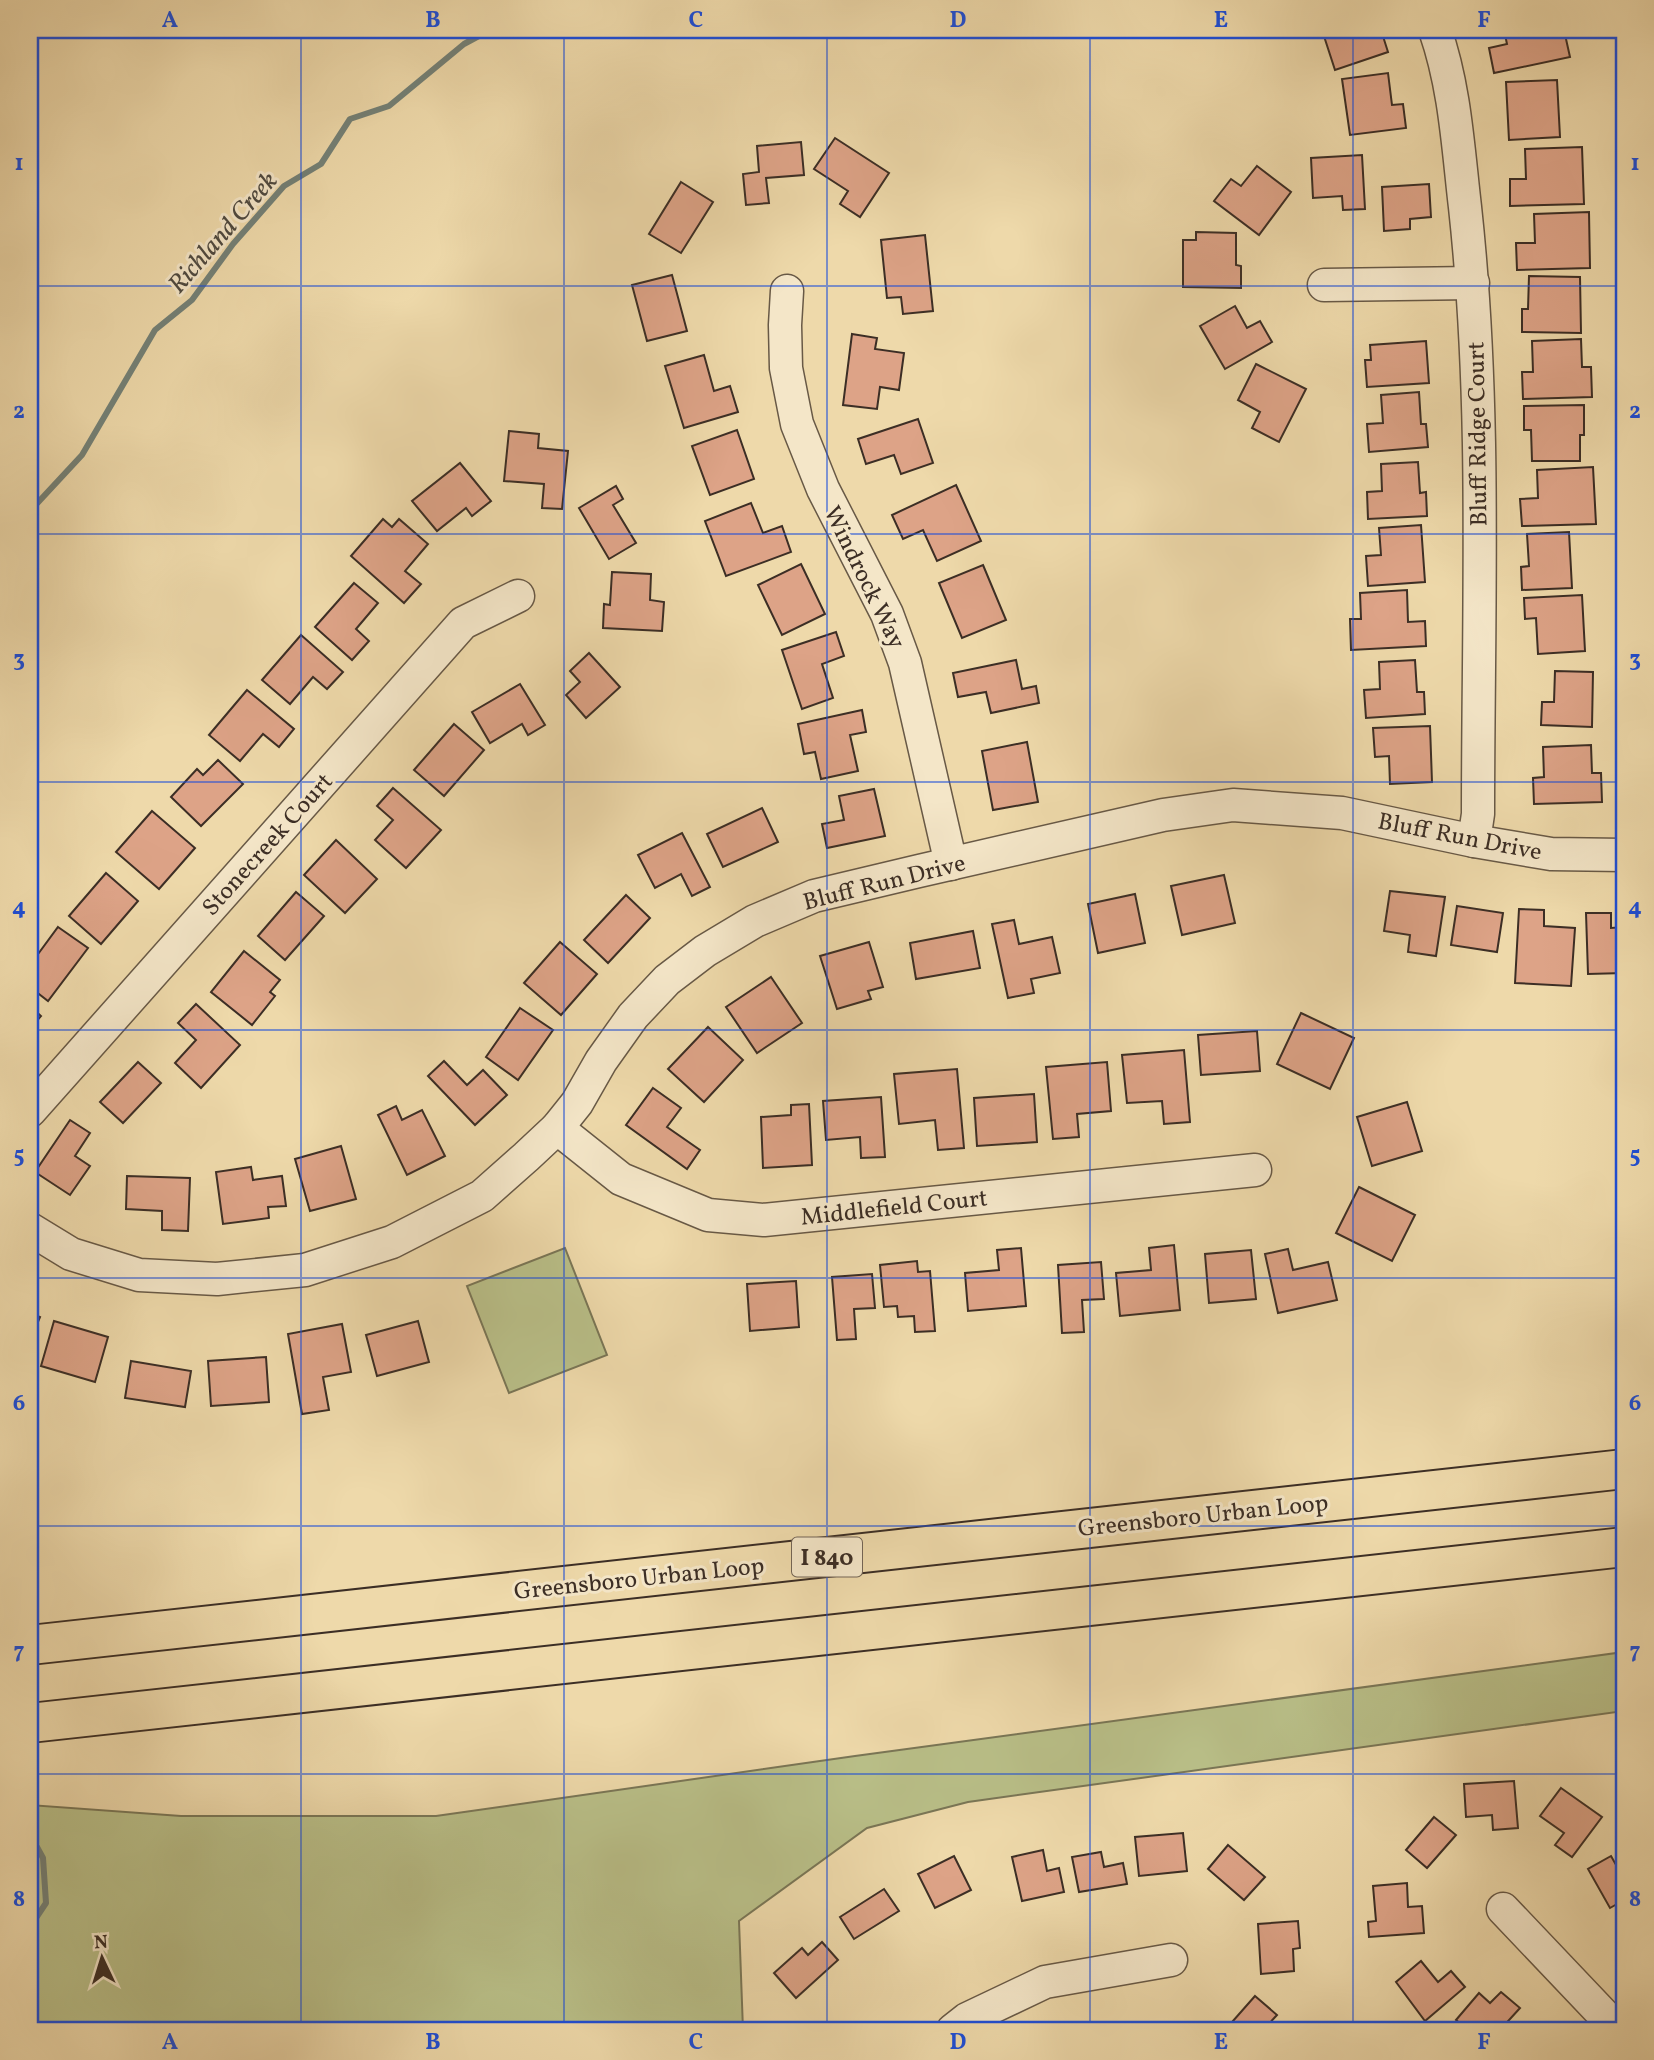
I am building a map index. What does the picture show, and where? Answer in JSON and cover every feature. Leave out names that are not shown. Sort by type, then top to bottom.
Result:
[{"type":"highway","name":"Greensboro Urban Loop","points":[[30,1645],[1624,1469]]},
{"type":"highway","points":[[30,1723],[1624,1547]]},
{"type":"street","name":"Bluff Ridge Court","points":[[1435,30],[1445,59],[1455,113],[1473,283],[1479,466],[1478,814],[1474,841]]},
{"type":"street","points":[[1324,285],[1473,283]]},
{"type":"street","name":"Windrock Way","points":[[787,291],[786,368],[797,425],[822,489],[887,614],[905,663],[951,864]]},
{"type":"street","name":"Stonecreek Court","points":[[30,1111],[463,622],[518,596]]},
{"type":"street","name":"Bluff Run Drive","points":[[30,1229],[71,1254],[139,1275],[217,1279],[305,1270],[392,1242],[482,1196],[557,1128],[577,1103],[601,1061],[633,1016],[667,980],[705,951],[755,921],[814,896],[1163,816],[1233,805],[1342,813],[1551,854],[1624,855]]},
{"type":"street","name":"Middlefield Court","points":[[557,1128],[621,1179],[708,1215],[764,1220],[1255,1170]]},
{"type":"street","points":[[1503,1909],[1618,2030]]},
{"type":"street","points":[[953,2030],[967,2019],[1045,1982],[1171,1959]]},
{"type":"green space","points":[[565,1248],[607,1355],[509,1393],[467,1286]]},
{"type":"green space","points":[[1624,1652],[1624,1711],[968,1802],[867,1828],[739,1921],[743,2030],[30,2030],[30,1805],[181,1816],[436,1816],[855,1756]]},
{"type":"building","points":[[1322,30],[1381,30],[1388,52],[1335,70]]},
{"type":"building","points":[[1504,30],[1564,30],[1570,57],[1494,73],[1489,48],[1507,44]]},
{"type":"building","points":[[1388,73],[1392,105],[1403,104],[1406,128],[1350,135],[1342,79]]},
{"type":"building","points":[[1557,80],[1560,137],[1509,140],[1506,82]]},
{"type":"building","points":[[835,138],[889,173],[860,217],[840,204],[848,191],[814,169]]},
{"type":"building","points":[[801,142],[804,175],[766,178],[769,203],[746,205],[743,174],[759,172],[757,146]]},
{"type":"building","points":[[1582,147],[1584,204],[1510,206],[1510,179],[1526,179],[1525,149]]},
{"type":"building","points":[[1362,155],[1365,209],[1343,210],[1342,196],[1313,198],[1311,158]]},
{"type":"building","points":[[1257,166],[1291,192],[1259,235],[1214,201],[1231,179],[1241,186]]},
{"type":"building","points":[[681,182],[713,202],[681,253],[649,234]]},
{"type":"building","points":[[1429,184],[1431,217],[1410,219],[1410,229],[1384,231],[1382,187]]},
{"type":"building","points":[[1589,212],[1590,268],[1517,270],[1516,243],[1535,243],[1534,214]]},
{"type":"building","points":[[1196,232],[1236,233],[1236,265],[1241,266],[1241,288],[1183,287],[1183,240],[1196,240]]},
{"type":"building","points":[[925,235],[933,311],[903,314],[901,297],[887,298],[881,240]]},
{"type":"building","points":[[672,275],[687,331],[647,341],[632,285]]},
{"type":"building","points":[[1529,276],[1580,277],[1581,333],[1522,332],[1522,309],[1528,309]]},
{"type":"building","points":[[1235,306],[1247,328],[1260,321],[1272,342],[1225,369],[1200,326]]},
{"type":"building","points":[[852,334],[877,338],[875,349],[904,353],[899,390],[880,387],[877,409],[843,405]]},
{"type":"building","points":[[1581,339],[1582,367],[1591,367],[1592,397],[1523,399],[1522,372],[1533,372],[1532,341]]},
{"type":"building","points":[[1426,341],[1429,383],[1367,387],[1365,360],[1371,360],[1370,345]]},
{"type":"building","points":[[704,355],[714,391],[730,386],[738,412],[684,428],[665,366]]},
{"type":"building","points":[[1256,364],[1306,389],[1279,442],[1252,428],[1260,412],[1238,400]]},
{"type":"building","points":[[1419,392],[1421,424],[1426,424],[1428,447],[1369,452],[1367,424],[1383,423],[1381,395]]},
{"type":"building","points":[[1584,405],[1584,435],[1580,435],[1580,461],[1532,461],[1531,430],[1524,430],[1524,406]]},
{"type":"building","points":[[918,419],[933,463],[901,474],[894,455],[866,464],[858,439]]},
{"type":"building","points":[[737,430],[754,479],[710,495],[692,446]]},
{"type":"building","points":[[509,431],[539,434],[538,448],[568,451],[562,509],[542,508],[544,484],[504,481]]},
{"type":"building","points":[[1418,462],[1420,493],[1426,492],[1427,516],[1368,519],[1367,492],[1382,491],[1381,464]]},
{"type":"building","points":[[460,463],[491,501],[472,516],[466,508],[437,531],[412,501]]},
{"type":"building","points":[[1593,467],[1596,524],[1522,526],[1520,499],[1538,498],[1537,470]]},
{"type":"building","points":[[956,485],[981,541],[937,561],[923,530],[903,539],[892,515]]},
{"type":"building","points":[[616,486],[623,499],[613,505],[636,543],[609,559],[579,508]]},
{"type":"building","points":[[751,503],[763,533],[782,526],[791,552],[726,576],[705,521]]},
{"type":"building","points":[[383,519],[392,527],[399,519],[428,544],[405,571],[421,584],[404,603],[351,556]]},
{"type":"building","points":[[1421,525],[1425,582],[1368,586],[1366,556],[1381,555],[1379,528]]},
{"type":"building","points":[[1569,532],[1572,588],[1522,590],[1521,567],[1529,566],[1527,534]]},
{"type":"building","points":[[801,564],[825,614],[782,635],[758,585]]},
{"type":"building","points":[[983,565],[1006,620],[962,638],[939,583]]},
{"type":"building","points":[[612,572],[651,574],[650,600],[664,602],[662,631],[603,628],[604,604],[610,605]]},
{"type":"building","points":[[354,583],[378,603],[356,629],[369,641],[352,660],[315,627]]},
{"type":"building","points":[[1407,590],[1408,622],[1425,621],[1426,646],[1351,650],[1350,619],[1361,619],[1360,593]]},
{"type":"building","points":[[1582,595],[1585,651],[1538,654],[1536,618],[1525,619],[1524,598]]},
{"type":"building","points":[[836,632],[844,656],[822,664],[833,698],[802,709],[782,650]]},
{"type":"building","points":[[301,635],[343,672],[327,689],[313,677],[290,704],[262,680]]},
{"type":"building","points":[[589,653],[620,687],[586,718],[566,695],[580,682],[570,671]]},
{"type":"building","points":[[1016,660],[1022,689],[1036,686],[1039,703],[991,713],[986,692],[958,697],[953,673]]},
{"type":"building","points":[[1415,660],[1417,692],[1424,692],[1425,714],[1366,718],[1364,690],[1380,689],[1379,662]]},
{"type":"building","points":[[1555,671],[1593,672],[1592,727],[1541,725],[1542,702],[1554,702]]},
{"type":"building","points":[[520,684],[545,725],[528,735],[522,724],[490,743],[472,712]]},
{"type":"building","points":[[247,690],[294,729],[279,747],[263,734],[240,761],[209,735]]},
{"type":"building","points":[[862,710],[866,732],[850,735],[858,771],[821,779],[815,752],[804,754],[798,724]]},
{"type":"building","points":[[454,724],[484,750],[444,796],[414,770]]},
{"type":"building","points":[[1430,726],[1432,782],[1390,784],[1389,756],[1375,757],[1373,728]]},
{"type":"building","points":[[1027,742],[1038,802],[993,810],[982,751]]},
{"type":"building","points":[[1591,745],[1592,773],[1601,773],[1602,802],[1534,804],[1533,778],[1544,777],[1543,747]]},
{"type":"building","points":[[218,760],[243,784],[201,826],[171,797],[197,769],[203,775]]},
{"type":"building","points":[[393,788],[441,830],[406,868],[375,840],[393,820],[377,806]]},
{"type":"building","points":[[874,789],[885,836],[827,848],[822,824],[844,820],[839,796]]},
{"type":"building","points":[[762,808],[778,842],[723,867],[707,834]]},
{"type":"building","points":[[152,811],[195,848],[159,889],[116,852]]},
{"type":"building","points":[[682,833],[710,887],[692,896],[681,874],[655,888],[638,855]]},
{"type":"building","points":[[336,840],[377,879],[345,913],[304,875]]},
{"type":"building","points":[[106,873],[138,901],[101,944],[69,916]]},
{"type":"building","points":[[1224,875],[1235,923],[1182,935],[1171,886]]},
{"type":"building","points":[[1390,891],[1445,897],[1436,956],[1408,952],[1410,935],[1384,931]]},
{"type":"building","points":[[296,892],[324,916],[285,960],[258,936]]},
{"type":"building","points":[[1135,894],[1145,943],[1098,953],[1088,904]]},
{"type":"building","points":[[626,895],[650,918],[608,963],[584,940]]},
{"type":"building","points":[[1457,906],[1503,913],[1497,952],[1451,945]]},
{"type":"building","points":[[1519,909],[1544,910],[1544,926],[1575,928],[1571,986],[1515,983]]},
{"type":"building","points":[[1586,913],[1611,913],[1611,928],[1624,927],[1624,973],[1588,974]]},
{"type":"building","points":[[1014,920],[1019,944],[1052,937],[1060,973],[1031,979],[1034,993],[1008,998],[992,924]]},
{"type":"building","points":[[58,927],[88,948],[48,1001],[30,987],[30,965]]},
{"type":"building","points":[[973,931],[980,968],[916,979],[910,943]]},
{"type":"building","points":[[560,942],[597,974],[561,1015],[524,983]]},
{"type":"building","points":[[869,942],[883,987],[868,991],[871,999],[837,1009],[820,956]]},
{"type":"building","points":[[244,951],[280,980],[270,992],[275,996],[252,1025],[211,992]]},
{"type":"building","points":[[771,977],[802,1023],[757,1053],[726,1007]]},
{"type":"building","points":[[196,1004],[240,1045],[201,1088],[175,1063],[196,1040],[178,1023]]},
{"type":"building","points":[[30,1006],[41,1016],[30,1029]]},
{"type":"building","points":[[520,1008],[553,1030],[518,1080],[486,1057]]},
{"type":"building","points":[[1301,1013],[1354,1038],[1330,1089],[1277,1064]]},
{"type":"building","points":[[708,1027],[743,1060],[704,1102],[668,1069]]},
{"type":"building","points":[[1257,1031],[1260,1071],[1201,1075],[1198,1035]]},
{"type":"building","points":[[1184,1050],[1190,1122],[1164,1124],[1162,1101],[1127,1103],[1122,1055]]},
{"type":"building","points":[[444,1061],[467,1085],[483,1070],[507,1095],[475,1125],[428,1076]]},
{"type":"building","points":[[138,1062],[161,1083],[123,1123],[100,1102]]},
{"type":"building","points":[[1107,1062],[1111,1111],[1077,1114],[1079,1137],[1053,1139],[1046,1067]]},
{"type":"building","points":[[957,1069],[964,1148],[938,1150],[935,1120],[899,1124],[894,1074]]},
{"type":"building","points":[[653,1088],[681,1108],[667,1127],[700,1150],[687,1169],[626,1125]]},
{"type":"building","points":[[1034,1094],[1037,1142],[977,1146],[974,1098]]},
{"type":"building","points":[[881,1097],[885,1157],[861,1158],[860,1137],[826,1140],[823,1101]]},
{"type":"building","points":[[1407,1102],[1422,1151],[1372,1166],[1357,1117]]},
{"type":"building","points":[[809,1104],[812,1165],[763,1168],[761,1117],[791,1115],[791,1105]]},
{"type":"building","points":[[396,1106],[402,1120],[422,1110],[445,1156],[407,1175],[378,1115]]},
{"type":"building","points":[[70,1120],[90,1133],[75,1156],[90,1166],[70,1195],[35,1172]]},
{"type":"building","points":[[341,1146],[356,1199],[310,1211],[295,1159]]},
{"type":"building","points":[[251,1167],[253,1180],[282,1176],[286,1206],[268,1207],[269,1218],[223,1224],[216,1172]]},
{"type":"building","points":[[127,1176],[190,1178],[188,1231],[162,1230],[162,1211],[126,1209]]},
{"type":"building","points":[[1359,1187],[1415,1215],[1392,1261],[1336,1233]]},
{"type":"building","points":[[1174,1245],[1180,1310],[1120,1316],[1116,1273],[1151,1270],[1149,1248]]},
{"type":"building","points":[[1021,1248],[1026,1306],[968,1311],[965,1273],[999,1270],[997,1250]]},
{"type":"building","points":[[1288,1249],[1293,1270],[1328,1262],[1337,1300],[1278,1313],[1265,1254]]},
{"type":"building","points":[[1251,1250],[1256,1299],[1209,1303],[1205,1254]]},
{"type":"building","points":[[917,1261],[918,1272],[930,1271],[935,1331],[915,1332],[914,1316],[898,1317],[897,1306],[884,1307],[880,1265]]},
{"type":"building","points":[[1101,1262],[1104,1299],[1082,1300],[1084,1332],[1062,1333],[1058,1265]]},
{"type":"building","points":[[872,1274],[875,1308],[854,1309],[856,1339],[837,1340],[832,1277]]},
{"type":"building","points":[[796,1281],[799,1327],[750,1331],[747,1284]]},
{"type":"building","points":[[30,1313],[40,1317],[30,1341]]},
{"type":"building","points":[[54,1321],[108,1337],[95,1382],[41,1366]]},
{"type":"building","points":[[418,1321],[429,1362],[377,1376],[366,1335]]},
{"type":"building","points":[[342,1324],[351,1372],[323,1377],[329,1410],[302,1414],[288,1334]]},
{"type":"building","points":[[266,1357],[269,1402],[211,1406],[208,1361]]},
{"type":"building","points":[[131,1361],[191,1371],[185,1407],[125,1398]]},
{"type":"building","points":[[1514,1781],[1518,1828],[1493,1830],[1492,1815],[1466,1817],[1464,1784]]},
{"type":"building","points":[[1561,1788],[1602,1817],[1572,1857],[1555,1845],[1564,1833],[1540,1816]]},
{"type":"building","points":[[1434,1817],[1456,1835],[1427,1868],[1406,1850]]},
{"type":"building","points":[[1183,1833],[1187,1871],[1139,1876],[1135,1837]]},
{"type":"building","points":[[1228,1845],[1265,1877],[1244,1900],[1208,1869]]},
{"type":"building","points":[[1043,1850],[1047,1871],[1059,1868],[1064,1892],[1022,1901],[1012,1857]]},
{"type":"building","points":[[1101,1852],[1104,1867],[1123,1863],[1127,1884],[1079,1892],[1072,1857]]},
{"type":"building","points":[[954,1856],[971,1890],[935,1908],[918,1874]]},
{"type":"building","points":[[1611,1856],[1624,1879],[1624,1900],[1610,1908],[1588,1869]]},
{"type":"building","points":[[1407,1883],[1408,1907],[1422,1906],[1424,1933],[1369,1937],[1368,1922],[1376,1921],[1373,1886]]},
{"type":"building","points":[[884,1889],[899,1911],[854,1939],[840,1917]]},
{"type":"building","points":[[1298,1921],[1300,1948],[1293,1949],[1294,1971],[1261,1974],[1258,1924]]},
{"type":"building","points":[[822,1942],[838,1960],[796,1998],[774,1973],[802,1948],[808,1955]]},
{"type":"building","points":[[1421,1961],[1438,1982],[1451,1971],[1465,1987],[1425,2021],[1396,1982]]},
{"type":"building","points":[[1501,1992],[1520,2008],[1500,2030],[1468,2030],[1456,2020],[1479,1993],[1490,2003]]},
{"type":"building","points":[[1255,1996],[1277,2015],[1263,2030],[1225,2030]]},
{"type":"waterway","name":"Richland Creek","points":[[30,511],[82,455],[155,330],[192,300],[233,244],[284,186],[321,164],[350,119],[389,106],[464,44],[490,30]]},
{"type":"waterway","points":[[30,1844],[37,1847],[43,1858],[46,1903],[30,1927]]}]
